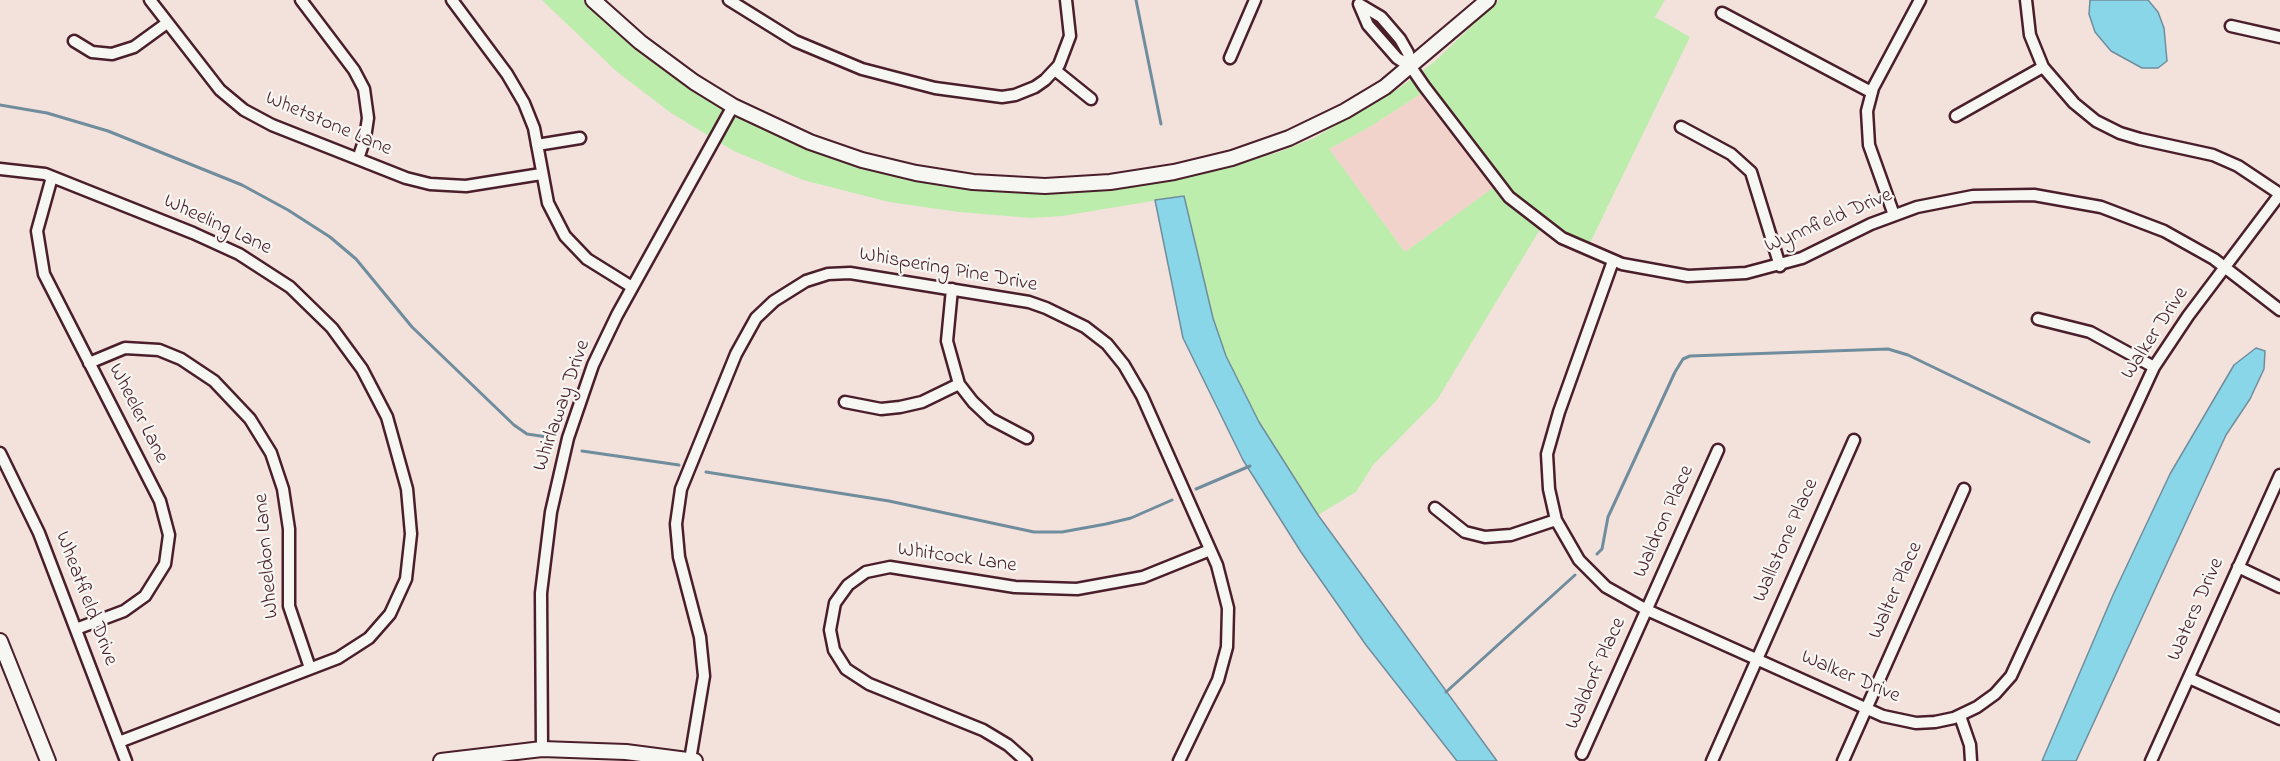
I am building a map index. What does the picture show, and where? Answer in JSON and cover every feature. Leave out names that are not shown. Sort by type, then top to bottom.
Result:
[{"type":"street","name":"Whetstone Lane","points":[[150,0],[214,84],[244,110],[272,125],[406,178],[441,186],[466,186],[541,174]]},
{"type":"street","points":[[301,0],[354,70],[364,89],[368,118],[365,138],[358,159]]},
{"type":"street","points":[[452,0],[519,94],[531,121],[541,174],[552,214],[565,236],[586,259],[632,287]]},
{"type":"street","points":[[593,0],[654,53],[734,106],[810,142],[897,169],[974,182],[1078,185],[1174,172],[1256,150],[1309,129],[1345,111],[1411,67],[1488,0]]},
{"type":"street","points":[[729,0],[807,47],[862,69],[922,86],[985,96],[1008,96],[1035,87],[1055,70],[1064,55],[1070,36],[1066,0]]},
{"type":"street","points":[[1230,58],[1255,0]]},
{"type":"street","points":[[1894,215],[1868,139],[1866,117],[1871,92],[1920,0]]},
{"type":"street","points":[[2026,0],[2030,35],[2043,68],[2074,104],[2096,121],[2120,133],[2213,155],[2238,166],[2280,194]]},
{"type":"street","name":"Wynnfield Drive","points":[[1358,1],[1377,14],[1406,48],[1411,67],[1492,178],[1514,201],[1562,238],[1613,261],[1656,272],[1698,277],[1746,273],[1780,266],[1817,252],[1894,215],[1928,204],[1973,196],[2014,194],[2053,197],[2092,204],[2128,215],[2190,244],[2225,267],[2280,310]]},
{"type":"street","points":[[1722,13],[1871,92]]},
{"type":"street","points":[[74,41],[97,53],[112,54],[134,47],[167,23]]},
{"type":"street","points":[[2231,26],[2280,37]]},
{"type":"street","points":[[1956,116],[2043,68]]},
{"type":"street","points":[[1055,70],[1091,99]]},
{"type":"street","name":"Whirlaway Drive","points":[[542,749],[540,613],[551,512],[568,438],[586,383],[632,287],[734,106]]},
{"type":"street","points":[[1681,127],[1731,154],[1750,172],[1780,266]]},
{"type":"street","points":[[537,145],[580,138]]},
{"type":"street","name":"Wheeling Lane","points":[[0,169],[27,170],[52,177],[217,243],[275,276],[305,300],[338,334],[358,362],[380,400],[400,456],[410,506],[411,546],[406,579],[390,614],[369,638],[350,652],[119,742]]},
{"type":"street","name":"Wheeler Lane","points":[[52,177],[38,224],[39,257],[47,282],[160,501],[167,519],[169,543],[162,572],[145,596],[124,610],[76,629]]},
{"type":"street","name":"Walker Drive","points":[[1613,261],[1549,445],[1548,479],[1556,520],[1572,551],[1596,579],[1616,594],[1647,610],[1866,709],[1894,719],[1916,723],[1935,722],[1960,716],[1995,694],[2015,670],[2154,367],[2280,194]]},
{"type":"street","name":"Whispering Pine Drive","points":[[692,760],[704,676],[700,637],[679,557],[677,513],[689,469],[744,338],[756,318],[774,301],[801,284],[828,274],[872,275],[1046,308],[1086,327],[1107,344],[1124,365],[1137,386],[1210,550],[1226,594],[1229,621],[1227,647],[1218,680],[1179,761]]},
{"type":"street","points":[[952,289],[947,341],[959,384],[973,402],[991,419],[1027,438]]},
{"type":"street","points":[[2038,319],[2090,332],[2154,367]]},
{"type":"street","name":"Wheeldon Lane","points":[[89,363],[125,348],[159,350],[192,366],[214,381],[250,419],[271,453],[283,489],[289,529],[289,606],[310,668]]},
{"type":"street","points":[[845,402],[881,409],[900,407],[922,402],[959,384]]},
{"type":"street","name":"Wallstone Place","points":[[1712,761],[1854,440]]},
{"type":"street","name":"Waldron Place","points":[[1647,610],[1718,450]]},
{"type":"street","name":"Wheatfield Drive","points":[[0,453],[34,522],[126,761]]},
{"type":"street","name":"Waters Drive","points":[[2151,761],[2280,475]]},
{"type":"street","name":"Walter Place","points":[[1843,761],[1964,489]]},
{"type":"street","points":[[1435,508],[1465,532],[1485,537],[1511,535],[1556,520]]},
{"type":"street","name":"Whitcock Lane","points":[[1026,761],[1008,745],[983,730],[869,684],[846,669],[834,650],[830,630],[835,603],[848,585],[866,573],[890,567],[1016,587],[1077,589],[1143,577],[1210,550]]},
{"type":"street","points":[[2238,567],[2280,586]]},
{"type":"street","name":"Waldorf Place","points":[[1582,754],[1647,610]]},
{"type":"street","points":[[0,641],[48,761]]},
{"type":"street","points":[[2189,678],[2280,720]]},
{"type":"street","points":[[1960,716],[1970,745],[1971,761]]},
{"type":"street","points":[[441,761],[542,749],[626,752],[692,760]]},
{"type":"shaded area","points":[[1433,86],[1501,182],[1405,252],[1329,149],[1368,128]]},
{"type":"green space","points":[[542,0],[585,0],[644,53],[707,97],[755,124],[808,148],[908,178],[964,187],[1021,191],[1103,188],[1212,172],[1279,152],[1314,138],[1398,89],[1434,62],[1499,0],[1665,0],[1655,17],[1690,37],[1589,245],[1545,221],[1437,400],[1373,465],[1356,492],[1318,515],[1259,422],[1226,356],[1213,318],[1183,196],[1062,216],[1031,218],[959,212],[889,202],[803,180],[734,151],[671,113],[616,71]],"holes":[[[1433,86],[1501,182],[1405,252],[1329,149],[1368,128]]]},
{"type":"water","points":[[2090,0],[2148,0],[2158,12],[2164,28],[2167,61],[2158,68],[2142,68],[2111,51],[2095,32],[2089,14]]},
{"type":"water","points":[[1184,196],[1213,318],[1226,356],[1259,422],[1318,515],[1497,761],[1457,761],[1366,645],[1301,552],[1243,460],[1183,338],[1155,200]]},
{"type":"water","points":[[2256,348],[2265,351],[2264,369],[2250,399],[2226,435],[2076,761],[2042,761],[2113,595],[2170,474],[2234,365]]},
{"type":"waterway","points":[[1136,0],[1161,124]]},
{"type":"waterway","points":[[0,105],[47,113],[108,131],[242,185],[288,210],[330,237],[356,259],[412,327],[514,425],[527,434],[547,437]]},
{"type":"waterway","points":[[1597,554],[1602,549],[1608,517],[1675,372],[1683,359],[1690,356],[1888,349],[1908,355],[2089,442]]},
{"type":"waterway","points":[[582,451],[679,465]]},
{"type":"waterway","points":[[1196,489],[1250,466]]},
{"type":"waterway","points":[[706,472],[889,501],[1034,532],[1062,532],[1106,524],[1131,518],[1172,500]]},
{"type":"waterway","points":[[1446,692],[1575,575]]}]
